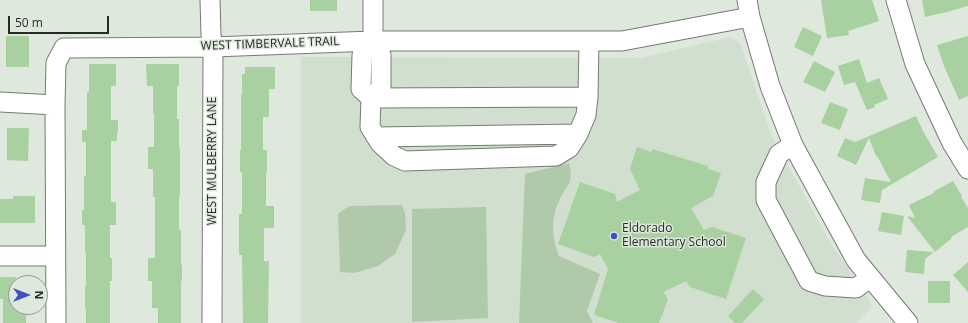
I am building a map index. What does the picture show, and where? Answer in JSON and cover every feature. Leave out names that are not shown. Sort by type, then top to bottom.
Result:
[{"type":"street","name":"WEST MULBERRY LANE","points":[[210,0],[213,47],[212,323]]},
{"type":"street","points":[[373,0],[373,41],[381,55],[381,88],[371,98],[370,127],[380,143],[394,156],[405,161],[556,156],[569,148],[578,134],[586,115],[588,97],[589,41]]},
{"type":"street","points":[[896,0],[915,64],[952,143],[968,169]]},
{"type":"street","name":"WEST TIMBERVALE TRAIL","points":[[56,323],[56,63],[64,48],[213,47],[373,41],[622,41],[749,8]]},
{"type":"street","points":[[749,8],[770,86],[793,145],[856,260],[908,323]]},
{"type":"street","points":[[371,98],[588,97]]},
{"type":"street","points":[[0,102],[55,105]]},
{"type":"street","points":[[793,145],[779,154],[766,182],[766,200],[809,281],[825,286],[856,288],[870,278]]},
{"type":"street","points":[[0,256],[55,256]]},
{"type":"shaded area","points":[[730,37],[740,43],[770,132],[827,237],[873,306],[856,323],[301,323],[301,57],[641,58]]},
{"type":"green space","points":[[569,163],[571,175],[569,184],[562,195],[554,215],[553,228],[555,242],[559,256],[600,274],[587,311],[593,323],[519,323],[525,174]]},
{"type":"green space","points":[[402,205],[405,213],[406,230],[395,254],[378,266],[354,273],[340,272],[338,214],[349,206]]},
{"type":"green space","points":[[486,207],[488,318],[412,322],[412,209]]},
{"type":"building","points":[[310,0],[337,0],[337,11],[310,11]]},
{"type":"building","points":[[821,0],[872,0],[879,21],[848,31],[849,35],[827,38]]},
{"type":"building","points":[[922,0],[968,0],[968,6],[925,17]]},
{"type":"building","points":[[803,27],[822,36],[813,56],[794,47]]},
{"type":"building","points":[[6,36],[29,36],[29,67],[6,67]]},
{"type":"building","points":[[968,36],[968,96],[959,100],[944,66],[937,45]]},
{"type":"building","points":[[859,59],[867,83],[879,78],[888,99],[867,110],[855,82],[844,85],[838,66]]},
{"type":"building","points":[[814,61],[835,72],[825,92],[803,82]]},
{"type":"building","points":[[89,64],[116,64],[116,86],[111,86],[111,120],[118,120],[118,133],[117,141],[111,141],[111,202],[116,202],[116,225],[110,225],[112,281],[110,281],[110,323],[86,323],[86,252],[85,225],[82,225],[82,210],[84,210],[84,176],[86,176],[86,142],[82,142],[82,130],[87,130]]},
{"type":"building","points":[[146,64],[179,64],[177,119],[179,119],[180,147],[179,230],[181,230],[182,265],[181,323],[158,323],[158,308],[152,308],[152,281],[148,281],[148,258],[155,258],[155,197],[153,197],[153,169],[148,169],[148,147],[154,147],[153,86],[147,86]]},
{"type":"building","points":[[245,67],[275,67],[275,89],[269,89],[269,117],[263,117],[263,150],[267,150],[266,206],[274,206],[274,228],[264,228],[264,261],[269,261],[268,323],[243,323],[242,255],[239,255],[239,214],[242,214],[242,172],[240,172],[241,94],[242,74],[245,74]]},
{"type":"building","points":[[830,102],[848,109],[840,130],[821,123]]},
{"type":"building","points":[[916,116],[938,157],[882,190],[880,203],[861,200],[865,178],[891,182],[876,156],[869,138],[856,165],[837,156],[845,138],[855,142]]},
{"type":"building","points":[[7,128],[29,128],[28,161],[7,160]]},
{"type":"building","points":[[637,147],[652,152],[652,149],[708,166],[708,169],[721,173],[713,196],[691,208],[704,230],[712,227],[746,238],[726,299],[690,287],[686,281],[663,292],[668,299],[659,323],[619,323],[594,315],[608,269],[600,254],[594,257],[558,244],[580,182],[615,194],[617,202],[640,190],[630,169]]},
{"type":"building","points":[[953,181],[968,208],[968,227],[951,237],[952,238],[935,252],[907,216],[915,218],[909,205],[934,193],[933,192]]},
{"type":"building","points":[[13,196],[35,196],[35,223],[0,223],[0,199],[13,199]]},
{"type":"building","points":[[882,212],[904,216],[901,235],[878,231]]},
{"type":"building","points":[[907,250],[934,252],[925,259],[924,274],[905,272]]},
{"type":"building","points":[[968,262],[968,292],[953,275]]},
{"type":"building","points":[[0,277],[8,277],[8,315],[26,315],[26,323],[3,323],[3,299],[0,299]]},
{"type":"building","points":[[928,281],[950,281],[950,303],[928,303]]},
{"type":"building","points":[[753,289],[764,299],[742,323],[735,323],[728,316]]},
{"type":"place","name":"Eldorado Elementary School","points":[[614,236]]}]
